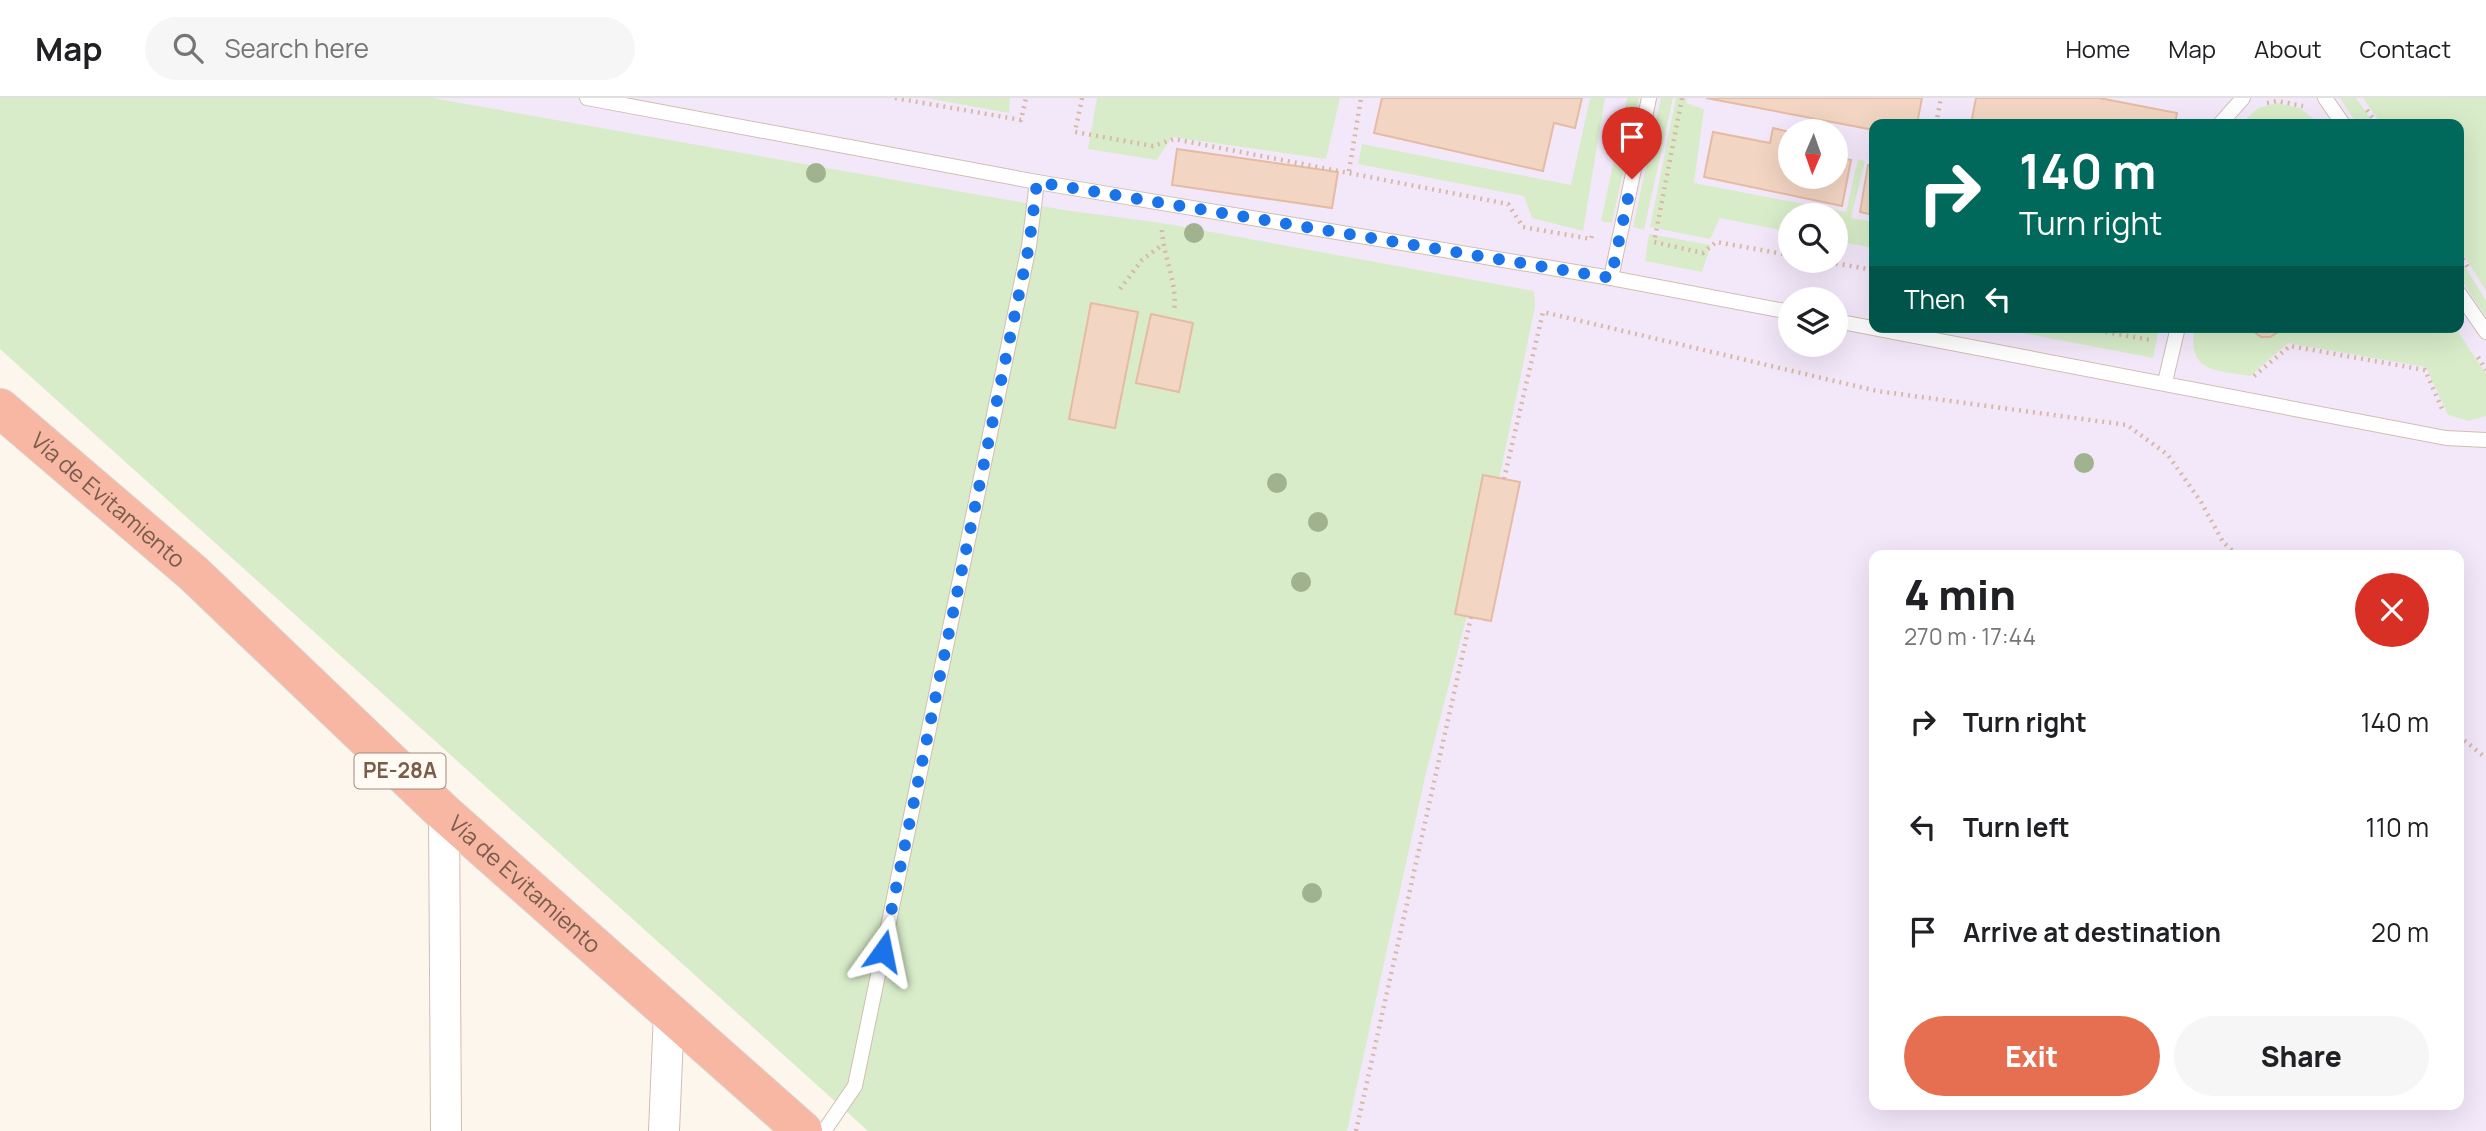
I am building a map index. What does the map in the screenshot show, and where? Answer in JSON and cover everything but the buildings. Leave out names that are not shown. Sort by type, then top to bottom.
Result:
[{"type":"highway","name":"Vía de Evitamiento","points":[[0,408],[193,573],[443,813],[803,1131]]},
{"type":"street","points":[[443,813],[446,1131]]},
{"type":"street","points":[[664,1131],[669,1012]]},
{"type":"lane","points":[[587,98],[1037,182],[1611,278],[1778,310]]},
{"type":"lane","points":[[1611,278],[1649,98]]},
{"type":"lane","points":[[2221,119],[2226,98]]},
{"type":"lane","points":[[2224,119],[2243,98]]},
{"type":"lane","points":[[2325,98],[2340,119]]},
{"type":"lane","points":[[824,1131],[855,1086],[1029,246],[1037,182]]},
{"type":"lane","points":[[2464,299],[2486,332]]},
{"type":"lane","points":[[1848,323],[1869,327]]},
{"type":"lane","points":[[1901,333],[2446,438],[2486,440]]},
{"type":"lane","points":[[2165,382],[2177,333]]},
{"type":"path","points":[[895,98],[1021,120],[1026,98]]},
{"type":"path","points":[[1082,98],[1075,132],[1153,146],[1174,139],[1349,171],[1508,204],[1522,227],[1591,239]]},
{"type":"path","points":[[1349,171],[1361,98]]},
{"type":"path","points":[[1682,98],[1654,242],[1703,253],[1716,242],[1778,253]]},
{"type":"path","points":[[1937,119],[1941,98]]},
{"type":"path","points":[[2256,106],[2277,101],[2302,105],[2311,111]]},
{"type":"path","points":[[1163,201],[1163,245],[1176,300],[1174,311]]},
{"type":"path","points":[[1120,289],[1136,266],[1163,245]]},
{"type":"path","points":[[1848,266],[1869,269]]},
{"type":"path","points":[[1504,479],[1543,312],[1877,390],[2127,425],[2168,455],[2201,502],[2223,542],[2232,550]]},
{"type":"path","points":[[2113,333],[2153,340],[2154,333]]},
{"type":"path","points":[[2251,378],[2290,346],[2425,370],[2446,416]]},
{"type":"path","points":[[1356,1131],[1471,617]]},
{"type":"path","points":[[2464,740],[2486,758]]},
{"type":"shaded area","points":[[0,98],[2486,98],[2486,1131],[870,1131]]},
{"type":"green space","points":[[0,98],[432,98],[1064,210],[1162,223],[1534,291],[1535,307],[1486,542],[1425,777],[1347,1131],[868,1131],[0,349]]},
{"type":"green space","points":[[926,98],[1010,98],[1009,113]]},
{"type":"green space","points":[[1097,98],[1340,98],[1326,159],[1172,137],[1157,160],[1088,149]]},
{"type":"green space","points":[[1590,98],[1605,98],[1583,231],[1532,218],[1524,196],[1358,164],[1362,144],[1571,185]]},
{"type":"green space","points":[[1627,98],[1639,98],[1612,223],[1601,221]]},
{"type":"green space","points":[[1661,98],[1673,98],[1644,230],[1633,227]]},
{"type":"green space","points":[[1676,98],[1687,98],[1686,103],[1704,109],[1694,183],[1799,203],[1778,203],[1778,230],[1720,218],[1710,239],[1650,227]]},
{"type":"green space","points":[[2340,98],[2356,98],[2371,119],[2354,119]]},
{"type":"green space","points":[[2363,98],[2486,98],[2486,291],[2464,255],[2464,119],[2378,119]]},
{"type":"green space","points":[[2277,103],[2300,108],[2314,119],[2246,119],[2258,108]]},
{"type":"green space","points":[[1858,159],[1865,161],[1851,218],[1869,221],[1869,247],[1848,243],[1848,203]]},
{"type":"green space","points":[[1649,234],[1711,245],[1702,272],[1645,261]]},
{"type":"green space","points":[[2464,265],[2486,301],[2486,317],[2464,284]]},
{"type":"green space","points":[[2022,333],[2158,333],[2153,358]]},
{"type":"green space","points":[[2194,333],[2459,333],[2486,374],[2486,416],[2469,421],[2448,415],[2426,367],[2288,343],[2250,376],[2206,366],[2199,361],[2193,342]]},
{"type":"route","points":[[883,951],[1029,246],[1037,182],[1611,278],[1632,179]]}]
